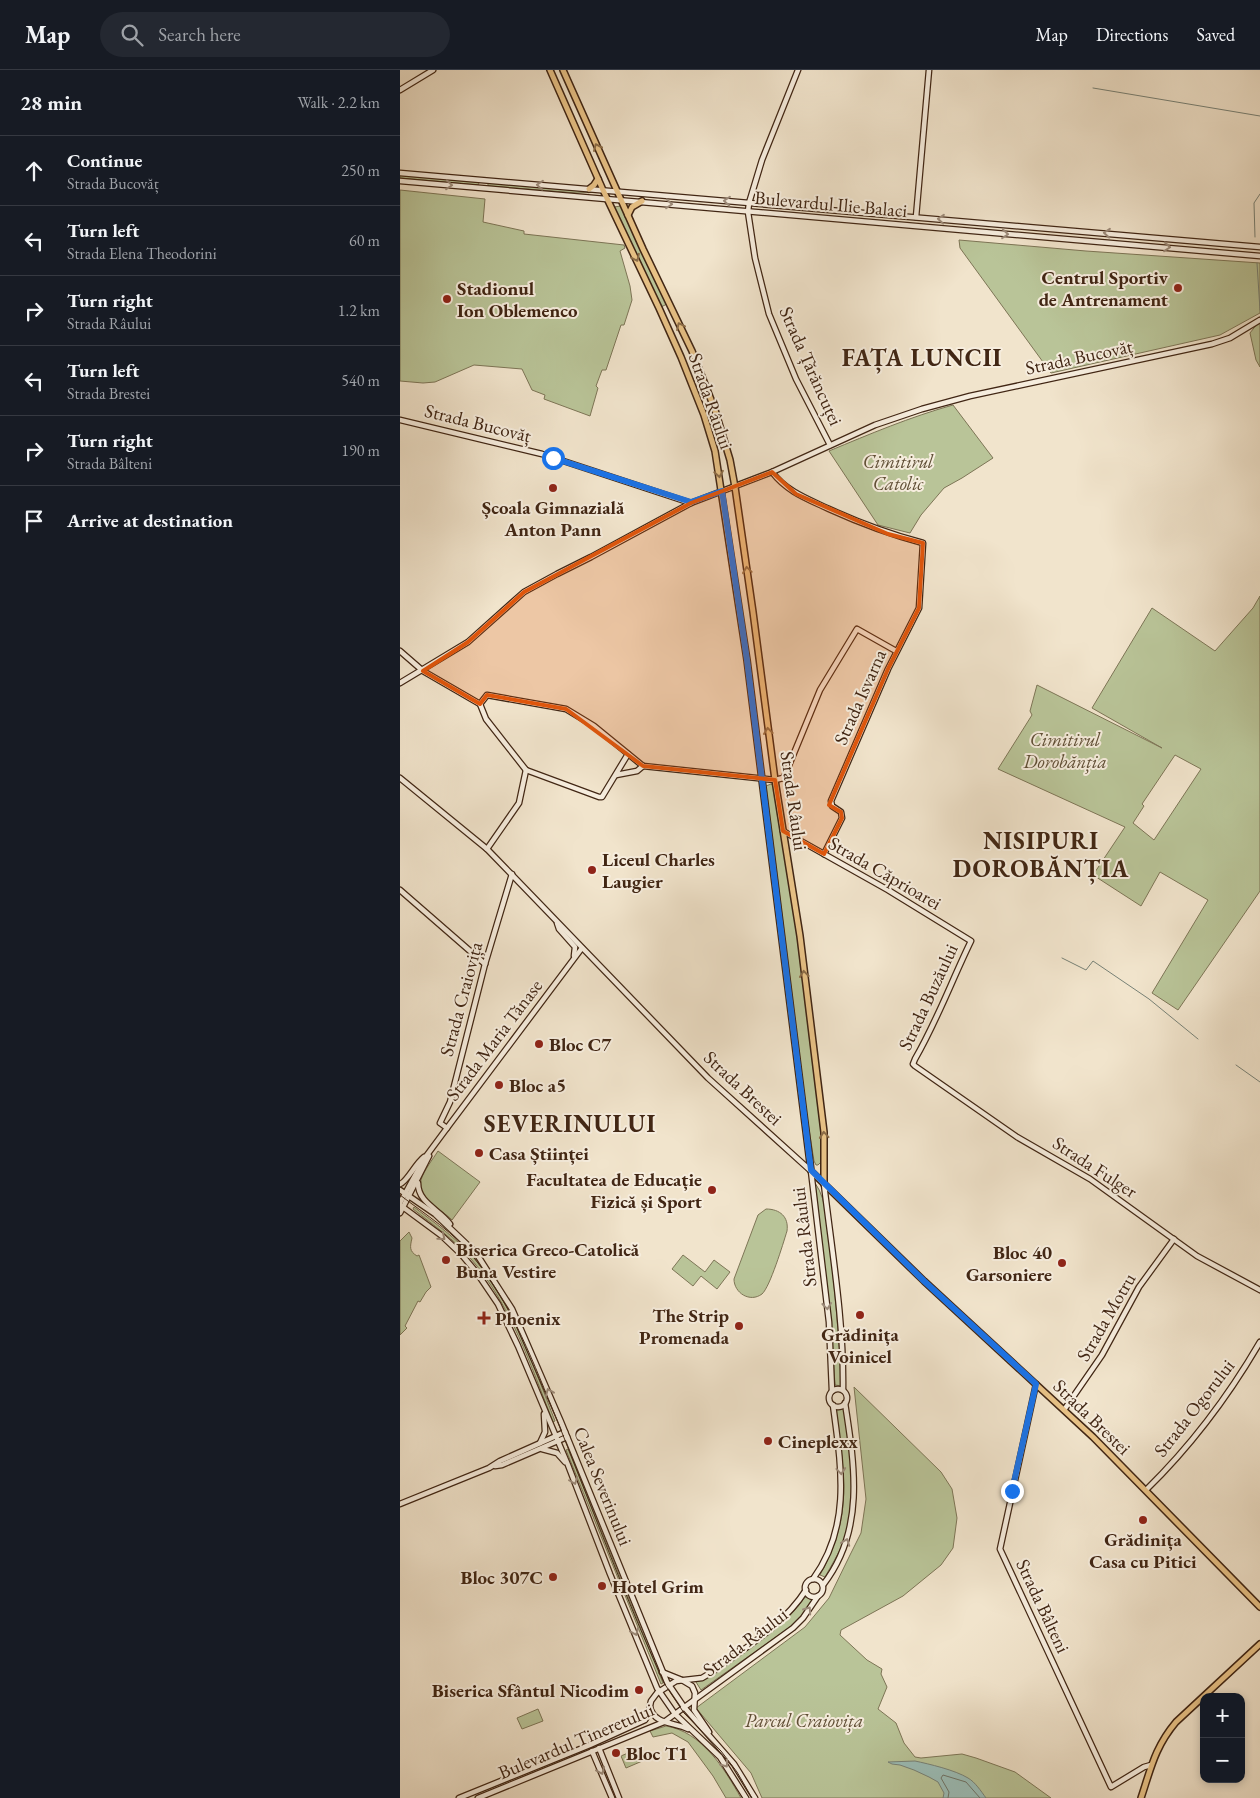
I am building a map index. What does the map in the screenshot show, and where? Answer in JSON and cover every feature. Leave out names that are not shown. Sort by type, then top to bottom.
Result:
[{"type":"main road","points":[[400,90],[433,70]]},
{"type":"main road","name":"Strada Râului","points":[[550,70],[603,190],[659,308],[695,391],[711,437],[722,491],[747,660],[829,1322],[832,1391],[829,1399],[833,1405],[842,1476],[839,1519],[830,1548],[813,1579],[807,1583],[806,1590],[796,1605],[776,1626],[702,1678],[676,1681],[668,1684]]},
{"type":"main road","name":"Strada Râului","points":[[563,70],[703,378],[724,437],[735,487],[775,780],[800,936],[824,1132],[824,1184],[843,1353],[843,1390],[847,1395],[845,1403],[854,1478],[854,1505],[848,1537],[832,1573],[823,1585],[823,1591],[803,1618],[793,1628],[684,1707]]},
{"type":"main road","name":"Strada Țărăncuței","points":[[798,70],[762,160],[748,212],[755,258],[769,314],[796,379],[830,445]]},
{"type":"main road","points":[[916,217],[929,70]]},
{"type":"main road","name":"Bulevardul Ilie Balaci","points":[[400,173],[1260,247]]},
{"type":"main road","points":[[589,189],[598,179]]},
{"type":"main road","name":"Bulevardul Ilie Balaci","points":[[400,181],[1260,256]]},
{"type":"main road","points":[[628,216],[632,207],[642,202]]},
{"type":"main road","points":[[969,230],[970,221]]},
{"type":"main road","name":"Strada Bucovăț","points":[[400,683],[423,671],[468,642],[524,592],[691,502],[772,472],[893,418],[960,398],[1221,342],[1260,320]]},
{"type":"main road","name":"Strada Bucovăț","points":[[400,420],[542,454],[691,502]]},
{"type":"main road","name":"Strada Isvarna","points":[[772,472],[796,494],[888,534],[924,544],[918,608],[896,651],[831,801],[832,806],[841,812],[842,818],[824,854]]},
{"type":"main road","points":[[480,704],[487,695],[566,708],[594,726],[643,766],[775,780],[783,778],[785,775],[820,690],[858,628],[896,651]]},
{"type":"main road","points":[[400,650],[423,671],[480,704],[486,718],[526,770],[602,797],[628,754]]},
{"type":"main road","points":[[616,774],[637,771],[643,766]]},
{"type":"main road","points":[[487,849],[519,803],[526,770]]},
{"type":"main road","name":"Strada Brestei","points":[[400,778],[487,849],[708,1078],[811,1170],[924,1281],[1064,1410],[1146,1490],[1260,1607]]},
{"type":"main road","name":"Strada Căprioarei","points":[[783,831],[971,941]]},
{"type":"main road","name":"Strada Craiovița","points":[[447,1128],[440,1123],[450,1102],[485,964],[512,874]]},
{"type":"main road","points":[[400,890],[485,964]]},
{"type":"main road","points":[[557,922],[559,929],[575,947],[573,960]]},
{"type":"main road","name":"Strada Buzăului","points":[[915,1066],[915,1059],[932,1028],[971,941]]},
{"type":"main road","name":"Strada Maria Tănase","points":[[407,1195],[416,1174],[447,1128],[582,948]]},
{"type":"main road","name":"Strada Fulger","points":[[915,1066],[1017,1137],[1090,1179],[1197,1256],[1260,1290]]},
{"type":"main road","points":[[400,1184],[404,1183],[414,1167],[430,1152]]},
{"type":"main road","name":"Strada Maria Tănase","points":[[400,1213],[401,1205],[418,1180],[428,1161],[430,1152]]},
{"type":"main road","points":[[800,1161],[807,1159],[809,1154]]},
{"type":"main road","points":[[418,1180],[421,1198],[444,1217],[453,1230]]},
{"type":"main road","name":"Calea Severinului","points":[[400,1190],[435,1214],[476,1253],[512,1309],[566,1435],[662,1672],[684,1707],[734,1764],[754,1798]]},
{"type":"main road","name":"Calea Severinului","points":[[401,1205],[451,1244],[484,1282],[510,1327],[659,1691],[675,1714],[720,1757],[746,1798]]},
{"type":"main road","name":"Strada Motru","points":[[1064,1410],[1102,1355],[1139,1287],[1174,1240]]},
{"type":"main road","name":"Strada Ogorului","points":[[1146,1490],[1209,1420],[1236,1383],[1260,1342]]},
{"type":"main road","name":"Strada Bâlteni","points":[[1036,1384],[1000,1549],[1111,1787],[1144,1767],[1151,1765]]},
{"type":"main road","points":[[832,1391],[837,1389],[843,1390]]},
{"type":"main road","points":[[833,1405],[840,1407],[845,1403]]},
{"type":"main road","points":[[540,1443],[545,1432],[544,1410]]},
{"type":"main road","points":[[494,1466],[500,1461],[540,1443],[566,1435]]},
{"type":"main road","points":[[400,1504],[541,1449],[556,1439]]},
{"type":"main road","points":[[541,1449],[557,1453],[568,1465]]},
{"type":"main road","points":[[813,1579],[819,1580],[823,1585]]},
{"type":"main road","points":[[806,1590],[811,1596],[818,1596]]},
{"type":"main road","points":[[1141,1798],[1151,1765],[1165,1735],[1176,1722],[1260,1644]]},
{"type":"main road","points":[[662,1672],[692,1686],[695,1693],[694,1710],[713,1739]]},
{"type":"main road","points":[[653,1678],[651,1703],[654,1716],[664,1722],[681,1726],[697,1734]]},
{"type":"main road","name":"Bulevardul Tineretului","points":[[459,1798],[590,1745],[645,1720],[651,1703],[659,1691],[668,1684]]},
{"type":"main road","name":"Bulevardul Tineretului","points":[[478,1798],[664,1722],[684,1707]]},
{"type":"main road","points":[[596,1742],[619,1798]]},
{"type":"main road","points":[[590,1745],[612,1798]]},
{"type":"highlighted area","points":[[772,472],[796,494],[888,534],[923,543],[919,608],[888,669],[829,805],[841,812],[842,818],[824,854],[783,831],[775,780],[643,766],[566,709],[487,695],[480,704],[423,671],[468,642],[524,592],[691,503]]},
{"type":"green space","points":[[400,175],[479,183],[478,185],[400,178]]},
{"type":"green space","points":[[487,183],[598,192],[577,193],[489,186]]},
{"type":"green space","points":[[400,190],[485,199],[483,222],[524,231],[524,234],[624,245],[625,248],[620,251],[632,300],[624,325],[621,325],[606,370],[602,370],[596,386],[598,388],[590,416],[544,399],[545,395],[532,390],[522,369],[474,365],[435,382],[400,381]]},
{"type":"green space","points":[[621,206],[667,304],[661,307],[614,207]]},
{"type":"green space","points":[[959,240],[1260,263],[1260,313],[1220,335],[1051,373],[960,248]]},
{"type":"green space","points":[[1260,322],[1260,367],[1256,360],[1250,333]]},
{"type":"green space","name":"Cimitirul Catolic","points":[[953,405],[993,458],[944,488],[921,515],[910,533],[878,525],[829,451],[906,420]]},
{"type":"green space","name":"Cimitirul Dorobănția","points":[[1260,596],[1260,891],[1178,1010],[1152,993],[1208,900],[1160,872],[1141,906],[1093,875],[1125,827],[998,769],[1032,715],[1030,711],[1037,685],[1162,748],[1092,708],[1152,608],[1215,651],[1253,608]],"holes":[[[1175,755],[1201,769],[1154,840],[1133,823],[1144,806],[1142,804]]]},
{"type":"green space","points":[[771,784],[774,786],[791,887],[822,1140],[822,1161],[818,1165],[814,1161],[807,1116],[766,786]]},
{"type":"green space","points":[[438,1151],[480,1182],[452,1220],[426,1198],[421,1186],[424,1172]]},
{"type":"green space","points":[[815,1183],[823,1199],[827,1218],[842,1386],[835,1385],[831,1322]]},
{"type":"green space","points":[[414,1207],[460,1243],[487,1275],[500,1295],[521,1336],[555,1421],[553,1422],[519,1337],[498,1296],[471,1259],[458,1245],[413,1209]]},
{"type":"green space","points":[[766,1209],[775,1210],[785,1218],[787,1231],[776,1265],[765,1290],[757,1297],[748,1297],[737,1289],[734,1279],[758,1215]]},
{"type":"green space","points":[[409,1232],[412,1238],[411,1250],[417,1256],[419,1255],[431,1287],[420,1302],[418,1301],[405,1326],[407,1328],[400,1335],[400,1241]]},
{"type":"green space","points":[[683,1255],[705,1272],[714,1260],[730,1272],[717,1289],[701,1276],[693,1286],[672,1269]]},
{"type":"green space","name":"Parcul Craiovița","points":[[854,1387],[941,1472],[952,1489],[957,1518],[953,1548],[941,1565],[903,1596],[841,1630],[840,1635],[867,1660],[882,1669],[881,1674],[887,1687],[878,1709],[896,1723],[904,1743],[915,1757],[962,1754],[976,1758],[1015,1772],[1051,1798],[762,1798],[751,1773],[696,1708],[805,1627],[829,1598],[861,1533],[866,1499]]},
{"type":"green space","points":[[844,1409],[852,1476],[851,1510],[843,1543],[825,1577],[820,1575],[831,1553],[842,1513],[844,1494],[842,1455],[836,1410]]},
{"type":"green space","points":[[568,1449],[663,1683],[661,1684],[566,1450]]},
{"type":"green space","points":[[805,1597],[813,1600],[800,1619],[701,1690],[696,1682],[717,1671],[773,1630],[790,1615]]},
{"type":"green space","points":[[538,1709],[543,1721],[522,1729],[517,1718]]},
{"type":"green space","points":[[666,1726],[691,1736],[711,1753],[741,1798],[726,1798],[713,1776],[688,1742],[672,1733],[653,1737],[650,1731]]},
{"type":"green space","points":[[642,1747],[647,1759],[626,1768],[621,1756]]},
{"type":"water","points":[[915,1761],[963,1775],[978,1787],[986,1798],[943,1798],[944,1793],[938,1782],[914,1770],[888,1762]]},
{"type":"waterway","points":[[1093,88],[1260,116]]},
{"type":"waterway","points":[[1255,237],[1254,203],[1260,194]]},
{"type":"waterway","points":[[1257,263],[1260,310]]},
{"type":"waterway","points":[[1062,958],[1086,970],[1093,961],[1149,999],[1198,1039]]},
{"type":"waterway","points":[[1236,1065],[1260,1082]]},
{"type":"tram line","points":[[400,1195],[440,1225],[467,1250],[501,1297],[522,1336],[540,1378],[622,1585],[664,1683],[684,1713],[721,1751],[737,1772],[752,1798]]},
{"type":"place","name":"Centrul Sportiv de Antrenament","points":[[1178,288]]},
{"type":"place","name":"Stadionul Ion Oblemenco","points":[[447,299]]},
{"type":"place","name":"Școala Gimnazială Anton Pann","points":[[553,488]]},
{"type":"place","name":"Liceul Charles Laugier","points":[[592,870]]},
{"type":"place","name":"Bloc C7","points":[[539,1044]]},
{"type":"place","name":"Bloc a5","points":[[499,1085]]},
{"type":"place","name":"Casa Științei","points":[[479,1153]]},
{"type":"place","name":"Facultatea de Educație Fizică și Sport","points":[[712,1190]]},
{"type":"place","name":"Biserica Greco-Catolică Buna Vestire","points":[[446,1260]]},
{"type":"place","name":"Bloc 40 Garsoniere","points":[[1062,1263]]},
{"type":"place","name":"Grădinița Voinicel","points":[[860,1315]]},
{"type":"place","name":"Phoenix","points":[[484,1318]]},
{"type":"place","name":"The Strip Promenada","points":[[739,1326]]},
{"type":"place","name":"Cineplexx","points":[[768,1441]]},
{"type":"place","name":"Grădinița Casa cu Pitici","points":[[1143,1520]]},
{"type":"place","name":"Bloc 307C","points":[[553,1577]]},
{"type":"place","name":"Hotel Grim","points":[[602,1586]]},
{"type":"place","name":"Biserica Sfântul Nicodim","points":[[639,1690]]},
{"type":"place","name":"Bloc T1","points":[[616,1753]]},
{"type":"district","name":"FAȚA LUNCII","points":[[922,357]]},
{"type":"district","name":"NISIPURI DOROBĂNȚIA","points":[[1041,854]]},
{"type":"district","name":"SEVERINULUI","points":[[570,1123]]},
{"type":"route","points":[[553,458],[691,502],[722,491],[747,660],[782,951],[811,1170],[924,1281],[1036,1384],[1012,1491]]}]
